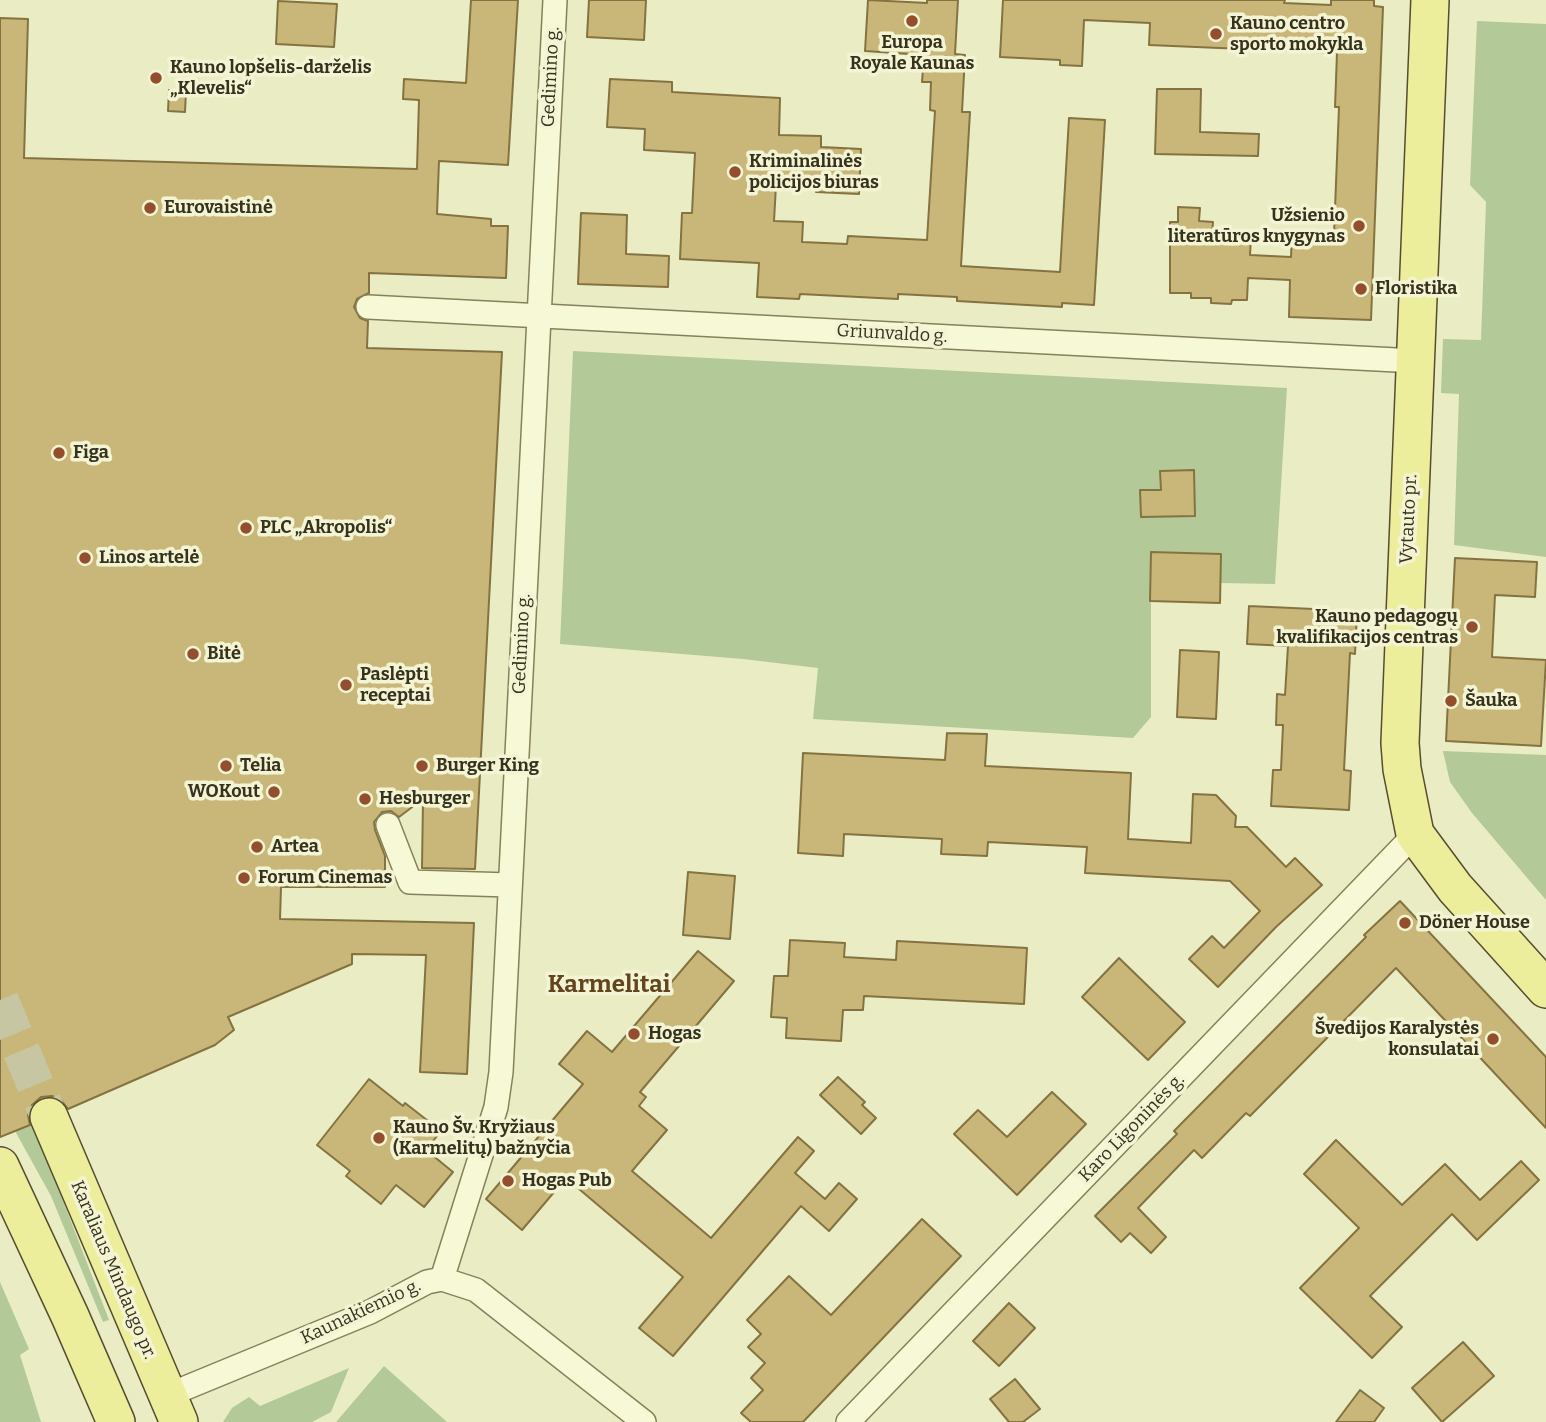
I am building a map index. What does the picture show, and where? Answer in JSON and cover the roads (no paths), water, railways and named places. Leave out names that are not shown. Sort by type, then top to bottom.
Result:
[{"type":"main road","name":"Vytauto pr.","points":[[1430,0],[1400,743],[1402,769],[1415,834],[1455,888],[1546,989]]},
{"type":"main road","name":"Karaliaus Mindaugo pr.","points":[[49,1117],[173,1409]]},
{"type":"main road","points":[[0,1166],[70,1316],[110,1420]]},
{"type":"street","name":"Gedimino g.","points":[[442,1279],[496,1107],[501,1072],[555,0]]},
{"type":"street","name":"Griunvaldo g.","points":[[368,307],[1416,361]]},
{"type":"street","points":[[388,825],[410,882],[510,886]]},
{"type":"street","name":"Karo Ligoninės g.","points":[[848,1422],[1415,834]]},
{"type":"street","name":"Kaunakiemio g.","points":[[173,1409],[427,1282],[442,1279],[476,1290],[644,1422]]},
{"type":"tunnel","points":[[0,1000],[49,1117]]},
{"type":"place","name":"Europa Royale Kaunas","points":[[912,21]]},
{"type":"place","name":"Kauno centro sporto mokykla","points":[[1216,34]]},
{"type":"place","name":"Kauno lopšelis-darželis „Klevelis“","points":[[156,78]]},
{"type":"place","name":"Kriminalinės policijos biuras","points":[[735,172]]},
{"type":"place","name":"Eurovaistinė","points":[[150,208]]},
{"type":"place","name":"Užsienio literatūros knygynas","points":[[1359,226]]},
{"type":"place","name":"Floristika","points":[[1361,289]]},
{"type":"place","name":"Figa","points":[[59,453]]},
{"type":"place","name":"PLC „Akropolis“","points":[[246,528]]},
{"type":"place","name":"Linos artelė","points":[[85,558]]},
{"type":"place","name":"Kauno pedagogų kvalifikacijos centras","points":[[1472,627]]},
{"type":"place","name":"Bitė","points":[[193,654]]},
{"type":"place","name":"Paslėpti receptai","points":[[346,685]]},
{"type":"place","name":"Šauka","points":[[1451,701]]},
{"type":"place","name":"Telia","points":[[226,766]]},
{"type":"place","name":"Burger King","points":[[422,766]]},
{"type":"place","name":"WOKout","points":[[274,792]]},
{"type":"place","name":"Hesburger","points":[[365,799]]},
{"type":"place","name":"Artea","points":[[257,847]]},
{"type":"place","name":"Forum Cinemas","points":[[244,878]]},
{"type":"place","name":"Döner House","points":[[1405,923]]},
{"type":"place","name":"Hogas","points":[[634,1034]]},
{"type":"place","name":"Švedijos Karalystės konsulatai","points":[[1493,1039]]},
{"type":"place","name":"Kauno Šv. Kryžiaus (Karmelitų) bažnyčia","points":[[379,1138]]},
{"type":"place","name":"Hogas Pub","points":[[508,1181]]},
{"type":"district","name":"Karmelitai","points":[[609,985]]}]
